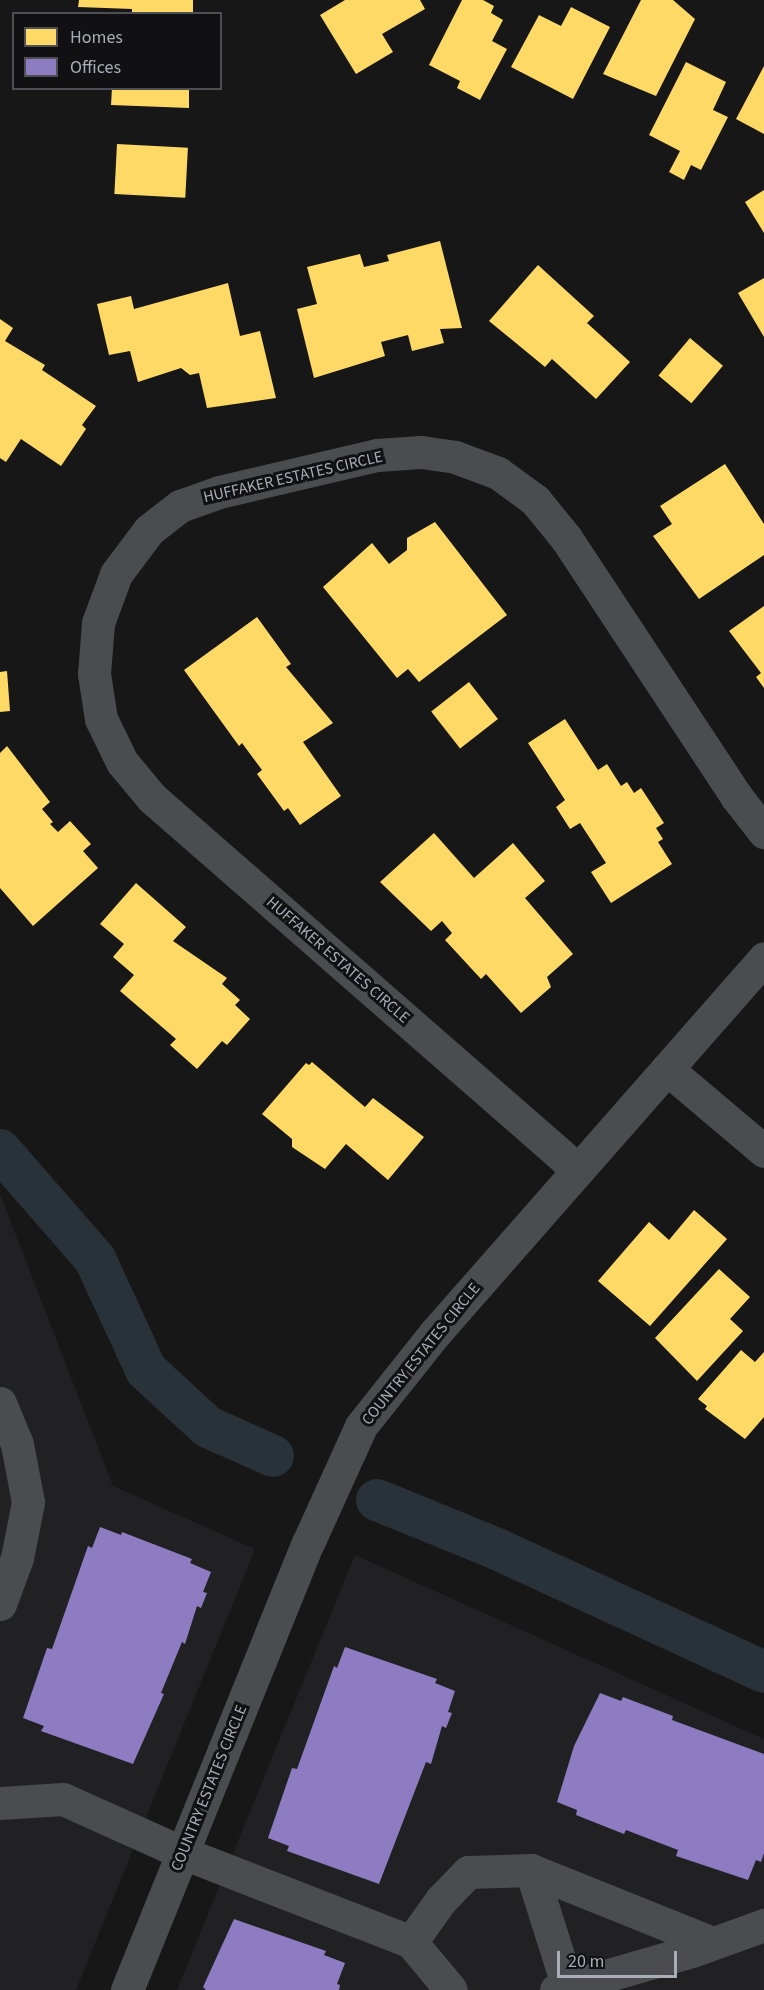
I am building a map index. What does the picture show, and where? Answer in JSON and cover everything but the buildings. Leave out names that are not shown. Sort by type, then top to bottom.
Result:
[{"type":"street","name":"HUFFAKER ESTATES CIRCLE","points":[[579,1170],[152,798],[122,762],[101,719],[94,674],[98,623],[116,574],[148,530],[180,506],[219,492],[377,454],[421,453],[455,457],[498,473],[535,500],[566,538],[736,796],[764,832]]},
{"type":"street","name":"COUNTRY ESTATES CIRCLE","points":[[127,1990],[312,1533],[361,1425],[428,1341],[764,958]]},
{"type":"street","points":[[667,1069],[764,1151]]},
{"type":"street","points":[[0,1403],[17,1444],[28,1502],[18,1558],[0,1604]]},
{"type":"street","points":[[0,1803],[63,1799],[183,1853],[411,1942],[451,1990]]},
{"type":"street","points":[[411,1942],[441,1900],[468,1872],[531,1870],[713,1943]]},
{"type":"street","points":[[531,1870],[562,1988],[713,1943],[764,1925]]},
{"type":"shaded area","points":[[0,1194],[113,1486],[255,1549],[76,1990],[0,1990]]},
{"type":"shaded area","points":[[355,1555],[764,1739],[764,1990],[177,1990]]},
{"type":"waterway","points":[[0,1150],[95,1259],[146,1370],[208,1427],[273,1456]]},
{"type":"waterway","points":[[377,1500],[497,1549],[764,1672]]}]
